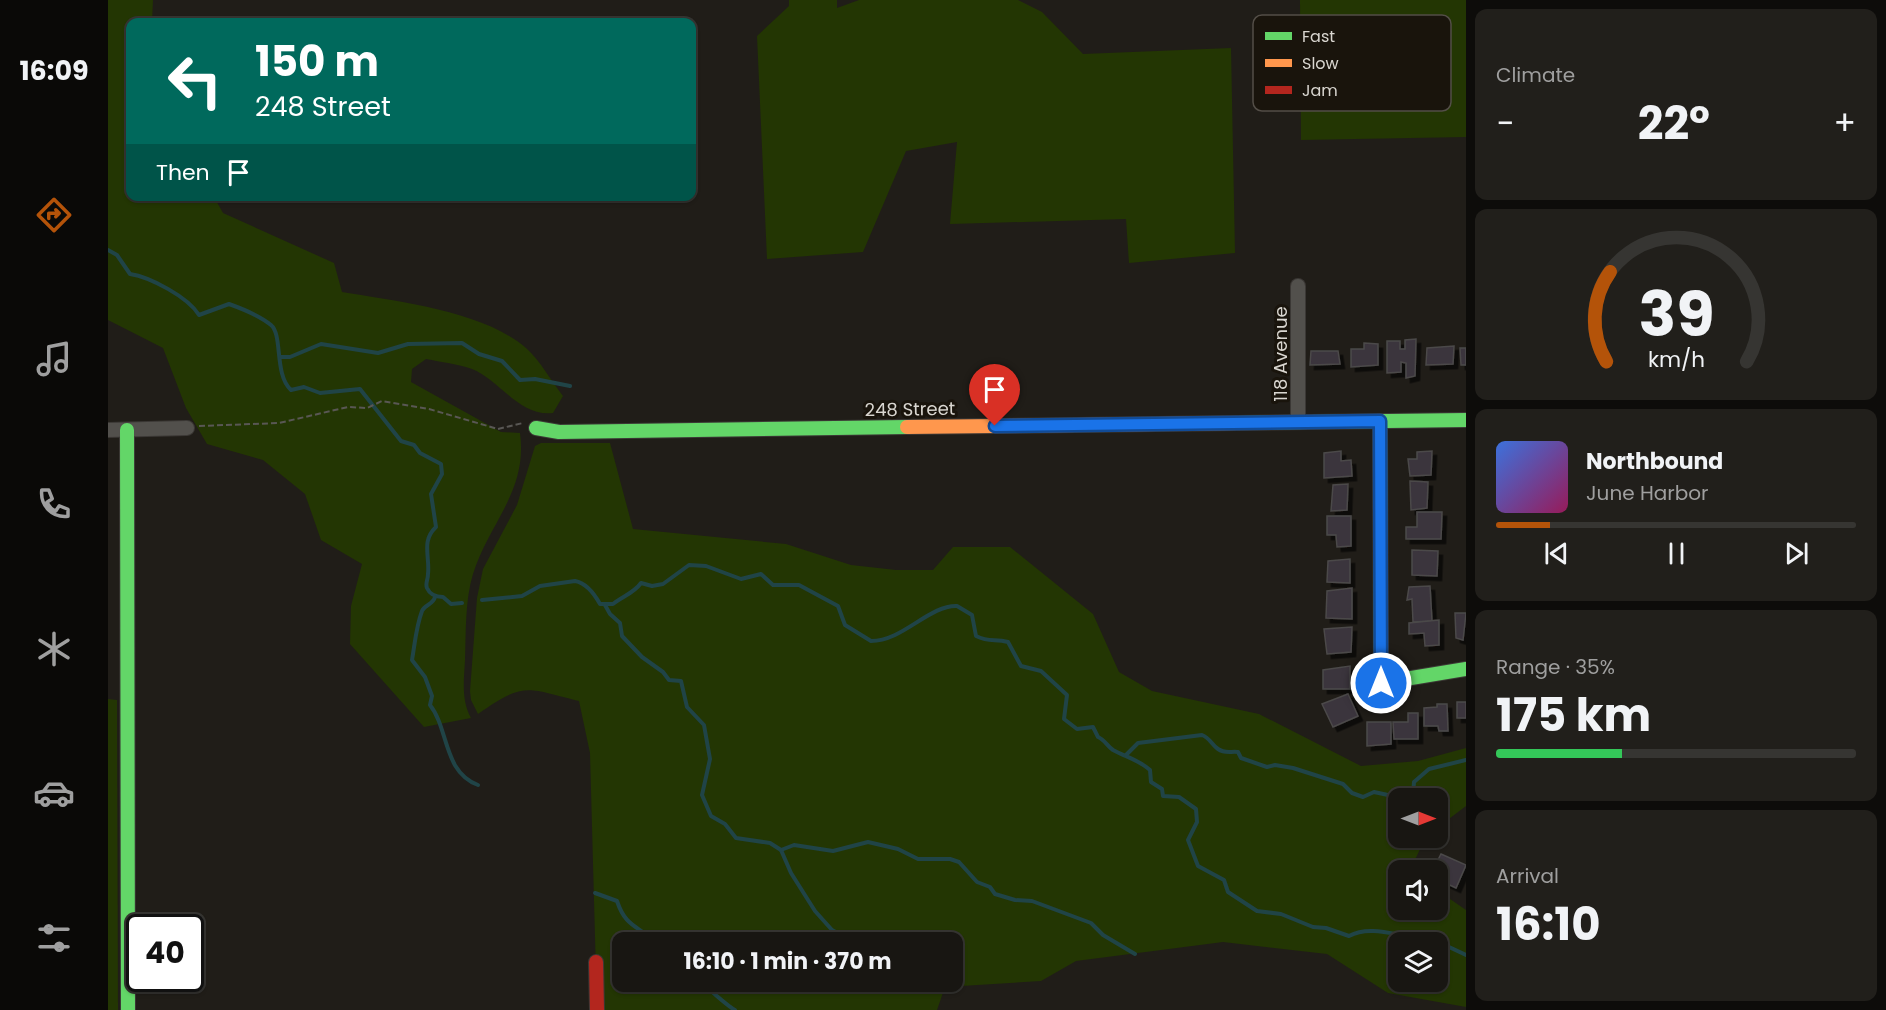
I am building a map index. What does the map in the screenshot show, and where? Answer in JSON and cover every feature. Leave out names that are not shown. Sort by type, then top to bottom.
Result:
[{"type":"street","name":"118 Avenue","points":[[1298,286],[1298,421]]},
{"type":"street","name":"248 Street","points":[[536,428],[559,432],[1466,420]]},
{"type":"street","points":[[1380,421],[1381,683],[1466,669]]},
{"type":"street","points":[[108,430],[188,428]]},
{"type":"street","points":[[127,430],[128,1010]]},
{"type":"street","points":[[596,962],[597,1010]]},
{"type":"path","points":[[188,428],[225,423],[279,423],[348,407],[367,408],[382,401],[429,409],[498,429],[508,429],[519,423],[536,428]]},
{"type":"green space","points":[[108,0],[153,0],[152,18],[126,18],[126,201],[216,201],[223,213],[334,263],[342,292],[413,304],[464,316],[508,335],[531,353],[563,396],[553,413],[541,413],[520,404],[492,381],[472,369],[426,359],[412,369],[411,382],[501,432],[520,433],[521,454],[513,490],[480,556],[469,594],[466,616],[464,690],[471,718],[424,727],[350,644],[351,606],[362,564],[321,540],[305,494],[263,460],[207,444],[186,408],[163,348],[108,320]]},
{"type":"green space","points":[[789,0],[837,0],[837,8],[859,0],[1018,0],[1042,12],[1083,54],[1231,48],[1235,253],[1129,263],[1126,219],[950,224],[957,142],[906,151],[863,252],[767,259],[757,36],[789,6]]},
{"type":"green space","points":[[1300,0],[1466,0],[1466,137],[1301,140],[1301,111],[1451,111],[1451,15],[1300,15]]},
{"type":"green space","points":[[541,443],[610,443],[633,529],[786,544],[851,565],[896,570],[933,570],[953,547],[1010,547],[1093,614],[1119,672],[1152,691],[1259,714],[1361,766],[1418,761],[1466,748],[1466,806],[1448,820],[1448,788],[1388,788],[1388,848],[1421,848],[1415,860],[1388,860],[1388,920],[1448,920],[1448,898],[1466,910],[1466,1007],[1388,993],[1327,954],[1223,942],[1076,961],[1041,981],[963,986],[963,932],[612,932],[612,992],[943,992],[937,1010],[597,1010],[590,753],[579,701],[526,690],[506,696],[478,714],[471,700],[477,598],[483,569],[517,505],[535,446]]},
{"type":"green space","points":[[108,699],[117,700],[118,1010],[108,1010]]},
{"type":"building","points":[[1416,339],[1415,376],[1406,378],[1406,363],[1401,362],[1401,372],[1387,373],[1387,341],[1400,341],[1400,349],[1405,349],[1405,340]]},
{"type":"building","points":[[1364,343],[1378,344],[1378,365],[1351,367],[1351,349],[1364,349]]},
{"type":"building","points":[[1454,346],[1453,364],[1426,365],[1427,348]]},
{"type":"building","points":[[1460,348],[1466,348],[1466,365],[1461,365]]},
{"type":"building","points":[[1311,351],[1338,351],[1340,364],[1310,365]]},
{"type":"building","points":[[1341,451],[1341,461],[1351,460],[1352,476],[1324,478],[1324,453]]},
{"type":"building","points":[[1432,451],[1431,475],[1410,476],[1408,459],[1417,459],[1417,452]]},
{"type":"building","points":[[1410,481],[1428,482],[1427,508],[1411,510]]},
{"type":"building","points":[[1348,484],[1347,510],[1331,511],[1333,485]]},
{"type":"building","points":[[1417,512],[1442,512],[1441,539],[1406,539],[1406,527],[1417,527]]},
{"type":"building","points":[[1327,516],[1351,516],[1351,546],[1337,547],[1336,535],[1327,535]]},
{"type":"building","points":[[1412,550],[1438,551],[1437,576],[1412,575]]},
{"type":"building","points":[[1350,559],[1350,583],[1327,582],[1328,561]]},
{"type":"building","points":[[1430,586],[1432,621],[1413,622],[1412,599],[1407,600],[1409,587]]},
{"type":"building","points":[[1352,588],[1352,619],[1326,618],[1327,591]]},
{"type":"building","points":[[1455,613],[1466,613],[1463,640],[1456,638]]},
{"type":"building","points":[[1439,620],[1439,645],[1425,646],[1424,633],[1409,634],[1409,623]]},
{"type":"building","points":[[1352,627],[1351,652],[1327,654],[1324,629]]},
{"type":"building","points":[[1350,666],[1350,689],[1323,689],[1323,670]]},
{"type":"building","points":[[1348,694],[1358,716],[1333,727],[1322,704]]},
{"type":"building","points":[[1457,702],[1466,702],[1466,718],[1457,718]]},
{"type":"building","points":[[1437,704],[1447,704],[1448,731],[1439,731],[1438,726],[1424,726],[1424,708],[1437,707]]},
{"type":"building","points":[[1408,713],[1418,713],[1418,739],[1394,739],[1393,722],[1408,722]]},
{"type":"building","points":[[1367,722],[1391,722],[1391,744],[1367,746]]},
{"type":"building","points":[[1441,854],[1466,865],[1456,888],[1448,884],[1448,860],[1438,860]]},
{"type":"waterway","points":[[108,250],[117,255],[130,274],[148,279],[168,289],[186,301],[199,315],[229,304],[261,318],[275,330],[282,375],[291,390],[304,387],[320,393],[360,389],[401,441],[414,445],[420,453],[441,464],[442,474],[431,494],[436,527],[431,532],[427,543],[426,586],[432,594],[443,597],[451,604],[462,603]]},
{"type":"waterway","points":[[281,357],[290,357],[321,344],[378,353],[408,344],[462,343],[479,354],[502,361],[520,380],[535,379],[570,386]]},
{"type":"waterway","points":[[482,600],[522,596],[540,586],[575,581],[593,593],[600,604],[613,604],[632,592],[641,583],[652,586],[663,584],[689,565],[706,566],[741,579],[761,574],[773,585],[799,585],[838,606],[845,625],[871,641],[905,630],[936,611],[957,606],[972,615],[976,636],[1008,642],[1021,666],[1041,671],[1067,695],[1064,719],[1077,729],[1093,727],[1098,737],[1113,750],[1150,770],[1151,782],[1162,789],[1163,796],[1179,797],[1196,809],[1197,822],[1188,840],[1198,866],[1224,880],[1228,892],[1257,911],[1281,914],[1313,927],[1326,928],[1349,936],[1366,931],[1388,933]]},
{"type":"waterway","points":[[435,597],[433,602],[422,611],[412,660],[425,677],[432,696],[430,705],[441,726],[452,760],[467,779],[478,785]]},
{"type":"waterway","points":[[605,605],[610,614],[620,623],[622,636],[642,657],[663,672],[669,680],[681,681],[687,707],[704,725],[710,759],[702,795],[711,816],[725,824],[736,838],[770,843],[781,850],[791,873],[815,911],[836,932]]},
{"type":"waterway","points":[[1126,755],[1138,743],[1202,735],[1221,751],[1238,752],[1241,758],[1267,767],[1275,765],[1293,768],[1343,784],[1352,793],[1363,797],[1374,792],[1388,795]]},
{"type":"waterway","points":[[1414,788],[1414,782],[1429,769],[1466,760]]},
{"type":"waterway","points":[[781,850],[794,845],[833,851],[868,842],[898,849],[918,859],[950,859],[959,862],[977,882],[990,887],[995,894],[1015,900],[1032,901],[1091,923],[1103,935],[1135,954]]},
{"type":"waterway","points":[[595,893],[617,901],[628,921],[643,932]]},
{"type":"waterway","points":[[1448,947],[1466,955]]},
{"type":"waterway","points":[[713,992],[735,1010]]},
{"type":"traffic: fast","points":[[1237,423],[1466,420]]},
{"type":"traffic: fast","points":[[1380,421],[1381,683],[1466,669]]},
{"type":"traffic: fast","points":[[536,428],[559,432],[907,427]]},
{"type":"traffic: fast","points":[[127,430],[128,1010]]},
{"type":"traffic: slow","points":[[907,427],[1237,423]]},
{"type":"traffic: jam","points":[[596,962],[597,1010]]},
{"type":"route","points":[[995,426],[1380,421],[1381,683]]}]
